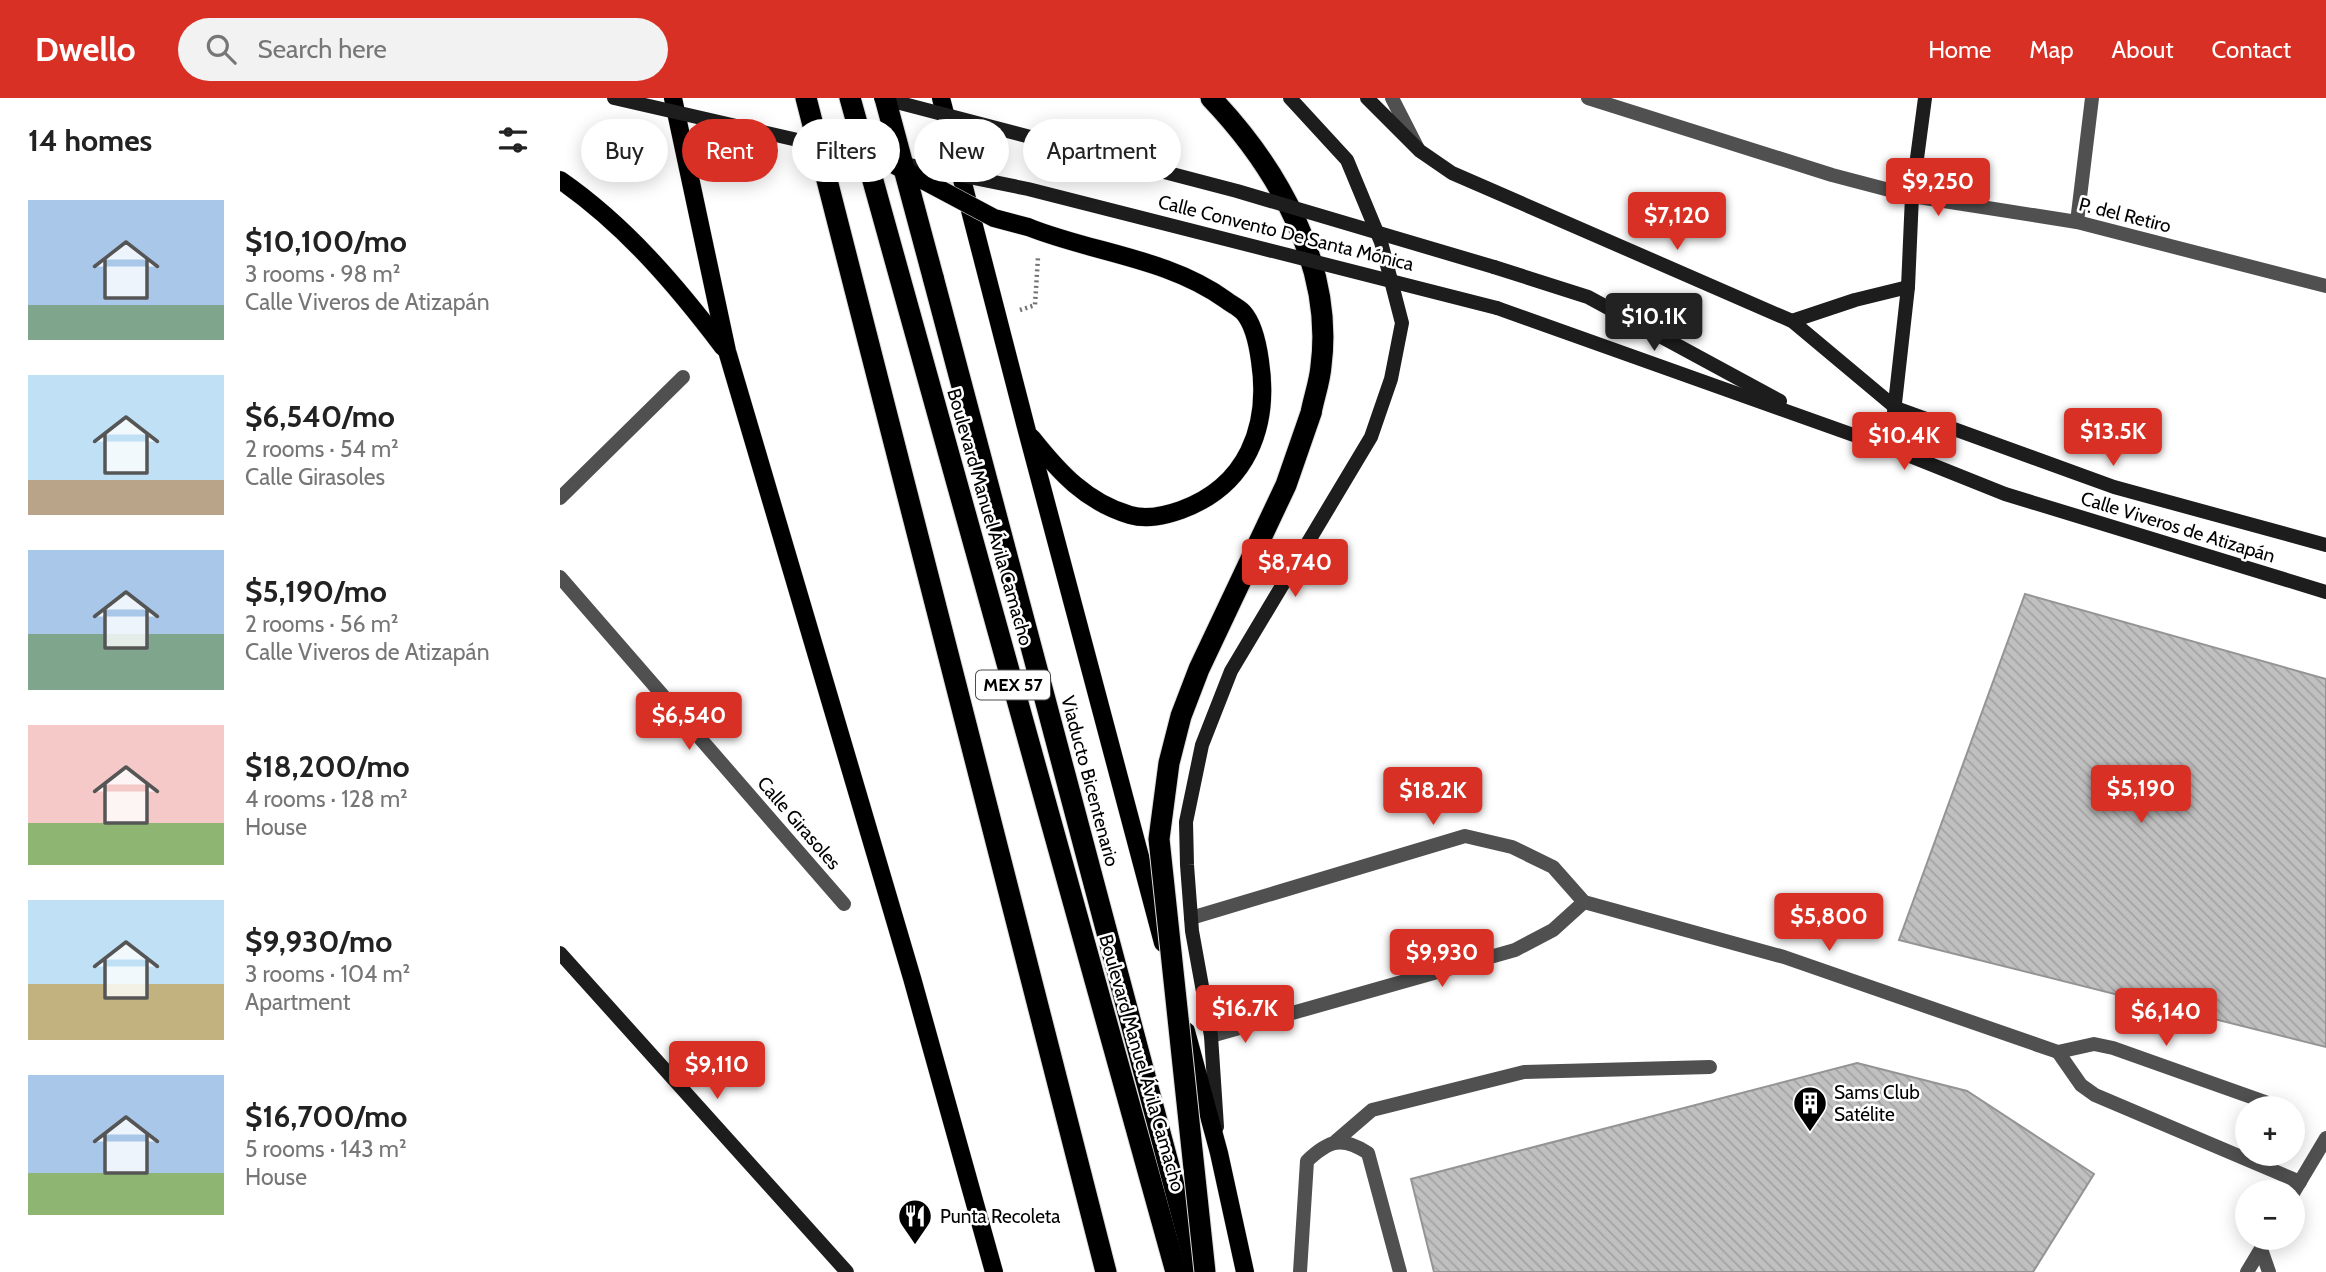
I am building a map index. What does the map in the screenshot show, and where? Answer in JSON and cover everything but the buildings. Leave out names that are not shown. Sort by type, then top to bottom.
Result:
[{"type":"highway","name":"MEX 57","points":[[806,98],[1106,1272]]},
{"type":"highway","name":"Boulevard Manuel Ávila Camacho","points":[[850,98],[1176,1272]]},
{"type":"highway","name":"Viaducto Bicentenario","points":[[883,98],[1196,1272]]},
{"type":"highway","points":[[1205,1272],[1160,851],[1162,814],[1169,763],[1181,716],[1199,669],[1286,485],[1311,413],[1321,366],[1322,319],[1308,252],[1292,214],[1260,156],[1211,98]]},
{"type":"main road","name":"Calle Convento De Santa Mónica","points":[[614,98],[792,139]]},
{"type":"main road","points":[[673,98],[727,351],[908,965],[994,1272]]},
{"type":"main road","name":"Calle Convento De Santa Mónica","points":[[883,98],[1237,191],[1493,267]]},
{"type":"main road","points":[[941,98],[1219,1153],[1245,1272]]},
{"type":"main road","points":[[1219,1153],[1211,1036],[1191,918],[1186,822],[1202,745],[1231,671],[1371,437],[1391,379],[1402,323],[1381,242],[1347,160],[1290,98]]},
{"type":"main road","name":"Calle Viveros de Atizapán","points":[[1367,98],[1420,151],[1452,173],[1792,321],[1896,408],[2114,487],[2326,545]]},
{"type":"main road","points":[[1890,448],[1908,287],[1912,196],[1924,98]]},
{"type":"main road","name":"Calle Convento De Santa Mónica","points":[[900,163],[1028,189],[1497,308]]},
{"type":"main road","points":[[900,168],[994,218],[1178,272],[1213,291],[1244,313],[1258,344],[1264,385],[1260,426],[1244,462],[1222,488],[1192,506],[1160,517],[1133,516],[1109,508],[1082,491],[1060,472],[1027,431]]},
{"type":"main road","points":[[560,180],[614,223],[657,266],[727,351]]},
{"type":"main road","name":"Calle Viveros de Atizapán","points":[[1493,267],[1588,297],[1822,424]]},
{"type":"main road","points":[[1792,321],[1856,300],[1908,287]]},
{"type":"main road","name":"Calle Viveros de Atizapán","points":[[1497,308],[1890,448],[2005,494],[2326,592]]},
{"type":"main road","points":[[560,953],[847,1272]]},
{"type":"street","points":[[1392,98],[1402,105],[1420,151]]},
{"type":"street","name":"P. del Retiro","points":[[1588,98],[1832,175],[1912,196],[2077,222],[2326,286]]},
{"type":"street","points":[[2077,222],[2092,98]]},
{"type":"street","points":[[560,498],[683,377]]},
{"type":"street","name":"Calle Girasoles","points":[[560,577],[844,904]]},
{"type":"street","points":[[1191,918],[1465,836],[1512,847],[1553,867],[1584,902],[1784,957],[2059,1052],[2094,1044],[2113,1048],[2248,1096]]},
{"type":"street","points":[[1211,1036],[1515,950],[1553,930],[1584,902]]},
{"type":"street","points":[[2059,1052],[2081,1085],[2095,1095],[2277,1180]]},
{"type":"street","points":[[1300,1272],[1307,1161],[1320,1149],[1336,1141],[1371,1110],[1524,1072],[1710,1067]]},
{"type":"street","points":[[2301,1180],[2326,1138]]},
{"type":"street","points":[[1336,1141],[1354,1143],[1368,1153],[1400,1272]]},
{"type":"street","points":[[2247,1272],[2260,1250]]},
{"type":"street","points":[[2265,1250],[2269,1272]]},
{"type":"path","points":[[997,317],[1035,305],[1033,229]]},
{"type":"place","name":"Sams Club Satélite","points":[[1810,1133]]},
{"type":"place","name":"Punta Recoleta","points":[[915,1246]]}]
